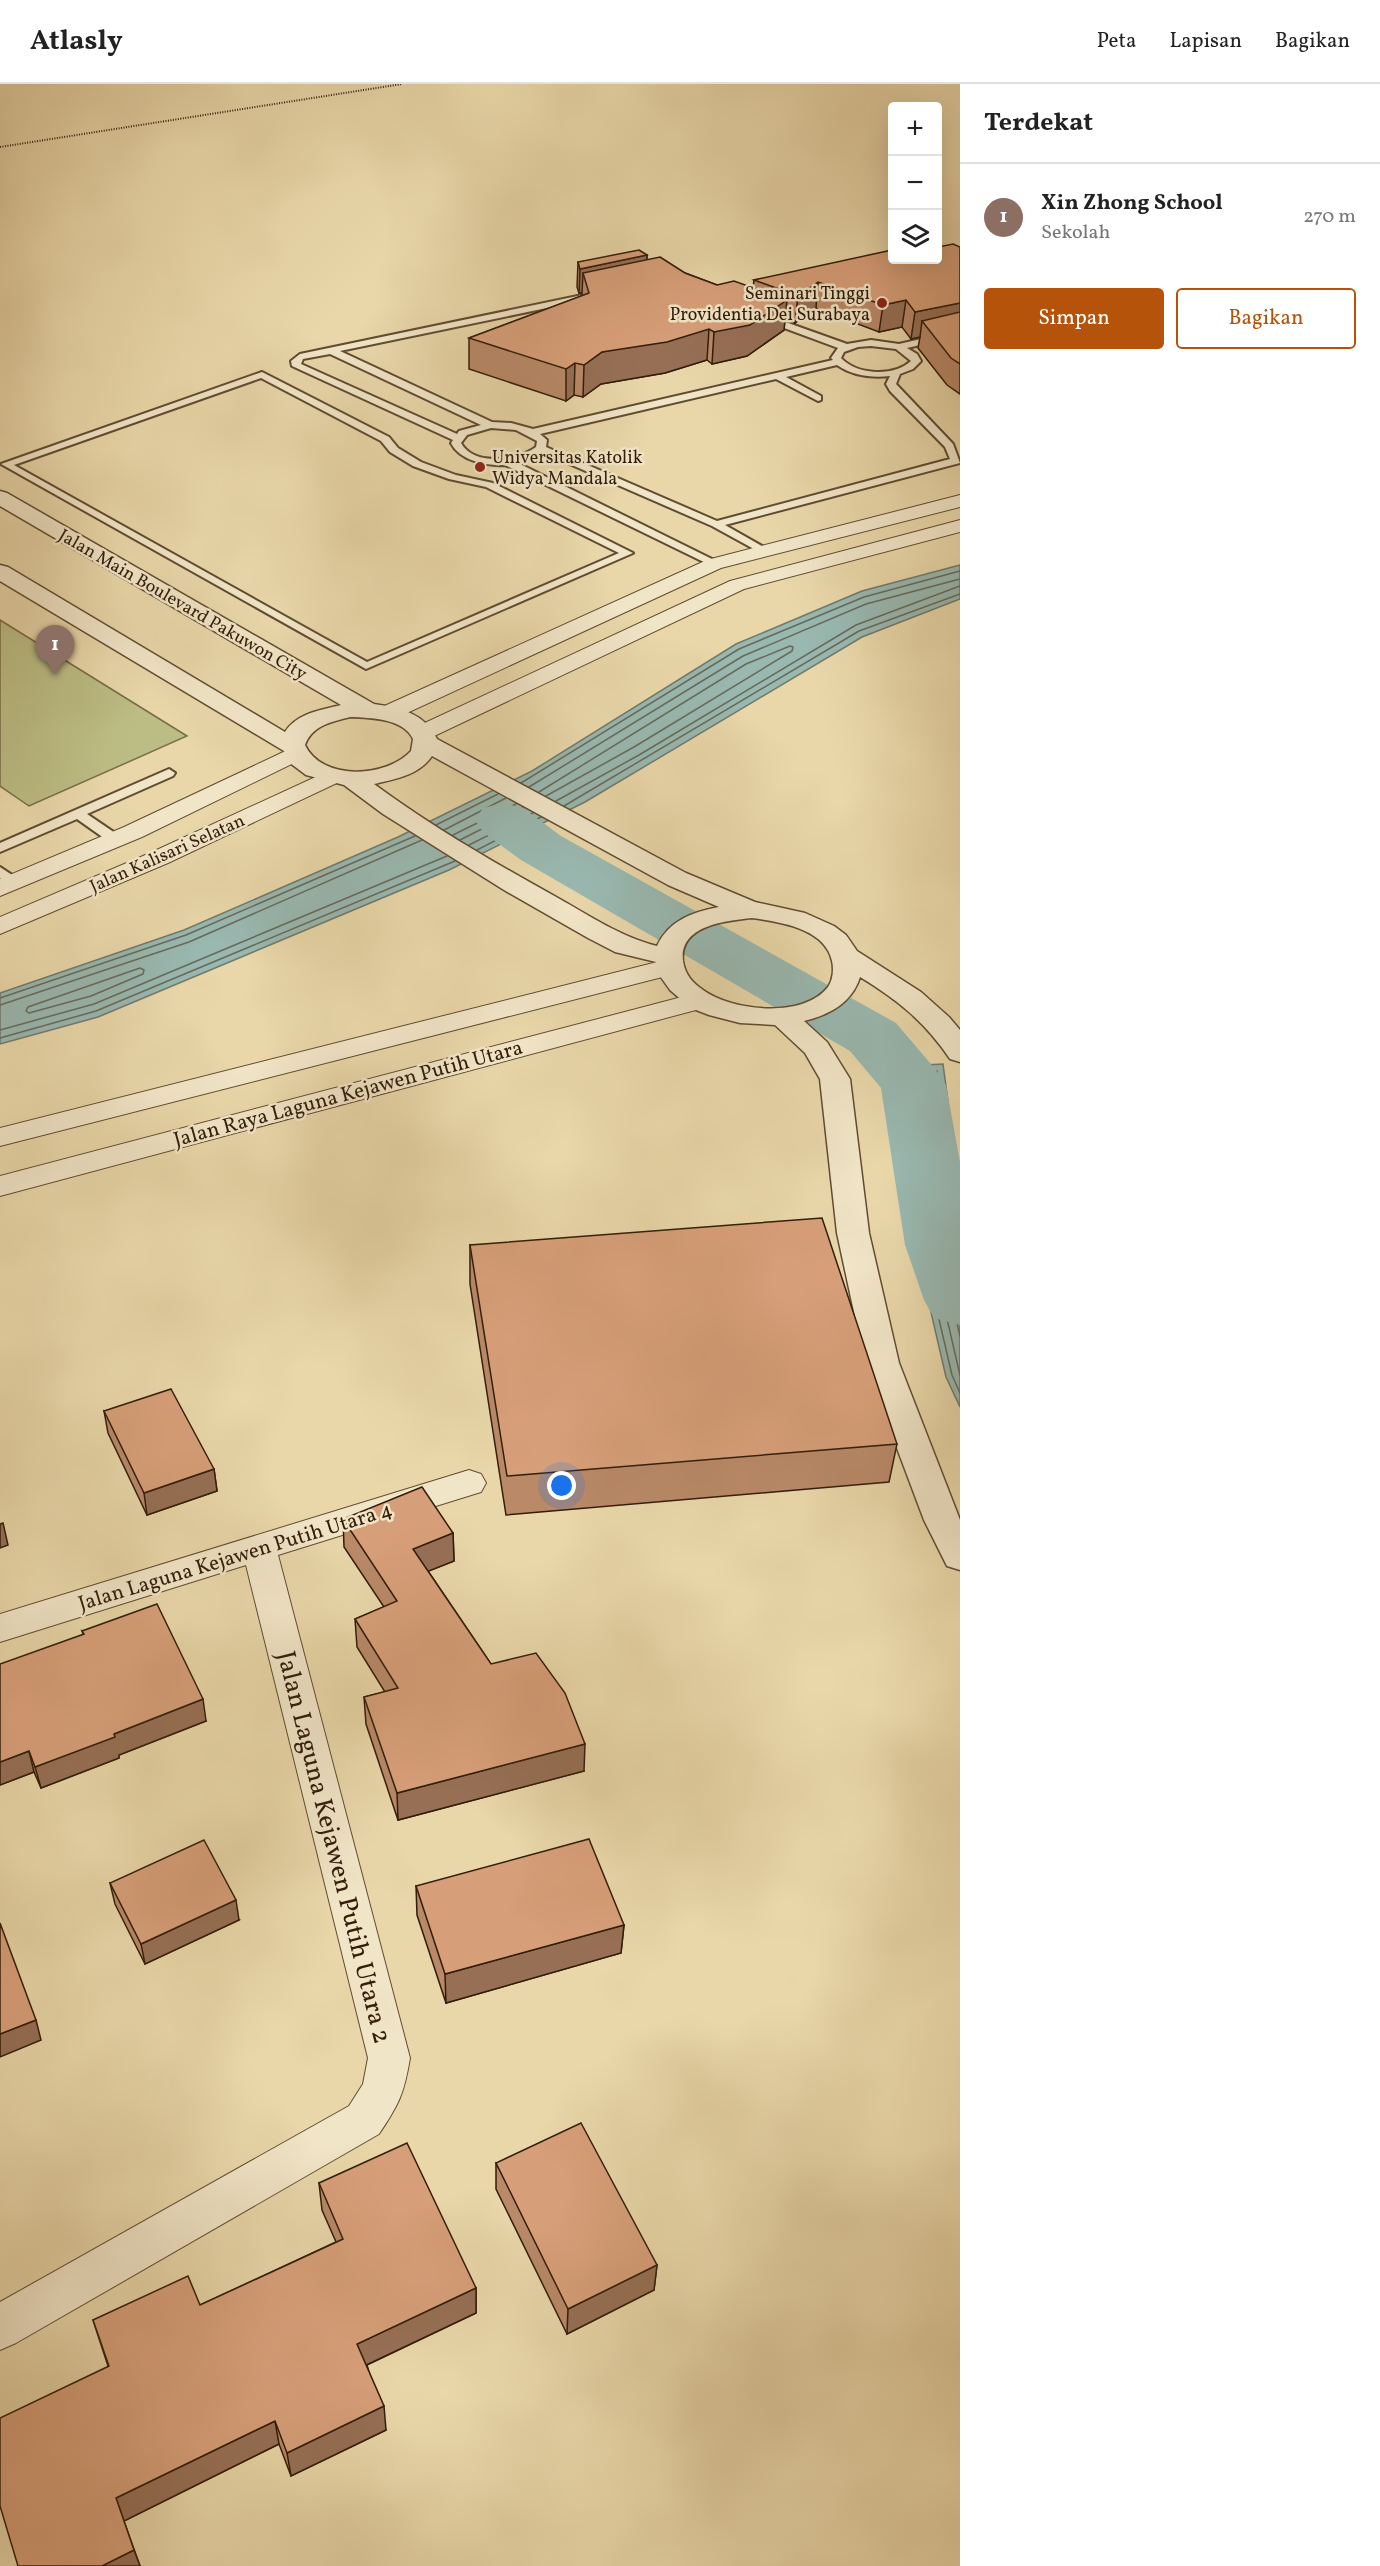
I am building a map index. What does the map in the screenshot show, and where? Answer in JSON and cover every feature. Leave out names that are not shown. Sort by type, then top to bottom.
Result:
[{"type":"street","name":"Jalan Main Boulevard Pakuwon City","points":[[0,497],[377,711],[409,721],[423,738]]},
{"type":"street","points":[[293,750],[294,737],[300,729],[315,719],[335,712],[377,711],[714,564],[960,501]]},
{"type":"street","points":[[881,522],[908,539]]},
{"type":"street","points":[[423,738],[737,585],[960,526]]},
{"type":"street","points":[[0,572],[293,750],[308,768],[342,777],[370,778],[403,769],[415,761],[422,752],[423,738]]},
{"type":"street","points":[[423,738],[466,766],[677,879],[752,910]]},
{"type":"street","name":"Jalan Kalisari Selatan","points":[[4,880],[116,840],[293,750]]},
{"type":"street","points":[[342,777],[513,884],[625,945],[669,962]]},
{"type":"street","name":"Jalan Kalisari Selatan","points":[[0,927],[342,777]]},
{"type":"street","points":[[847,957],[847,977],[836,995],[813,1009],[782,1016],[752,1017],[722,1011],[697,1001],[679,984],[669,962],[669,947],[680,932],[699,920],[724,913],[752,910],[784,914],[813,924],[834,939],[847,957],[915,1002],[952,1036],[960,1053]]},
{"type":"street","name":"Jalan Raya Laguna Kejawen Putih Utara","points":[[0,1137],[669,962]]},
{"type":"street","name":"Jalan Raya Laguna Kejawen Putih Utara","points":[[0,1186],[697,1001]]},
{"type":"street","points":[[782,1016],[817,1048],[835,1078],[852,1233],[882,1364],[942,1520],[960,1556]]},
{"type":"street","name":"Jalan Laguna Kejawen Putih Utara 4","points":[[0,1628],[469,1483]]},
{"type":"street","name":"Jalan Laguna Kejawen Putih Utara 2","points":[[0,2327],[364,2120],[383,2091],[389,2058],[259,1548]]},
{"type":"lane","points":[[458,438],[297,366],[296,361],[300,357],[606,292]]},
{"type":"lane","points":[[757,315],[845,347],[871,343],[899,347],[960,333]]},
{"type":"lane","points":[[838,362],[837,354],[845,347]]},
{"type":"lane","points":[[534,432],[838,362],[856,371],[896,373],[906,370],[916,361],[914,356],[899,347]]},
{"type":"lane","points":[[333,351],[490,425]]},
{"type":"lane","points":[[716,524],[956,461],[949,446],[893,389],[891,384],[896,373]]},
{"type":"lane","points":[[262,375],[385,439],[394,450],[417,464],[453,477],[489,484],[628,553],[366,666],[6,464],[262,375]]},
{"type":"lane","points":[[780,376],[818,398]]},
{"type":"lane","points":[[490,425],[522,428],[534,432],[542,440],[541,448],[534,454],[506,461],[477,459],[459,449],[456,442],[458,438],[475,428],[490,425]]},
{"type":"lane","points":[[541,448],[716,524],[765,552]]},
{"type":"lane","points":[[506,461],[714,564]]},
{"type":"lane","points":[[0,848],[169,773]]},
{"type":"lane","points":[[79,814],[116,840]]},
{"type":"path","points":[[0,147],[402,84]]},
{"type":"green space","points":[[0,620],[187,736],[29,806],[0,786]]},
{"type":"water","points":[[960,565],[960,599],[862,637],[585,802],[449,870],[98,1017],[0,1044],[0,993],[184,930],[398,837],[532,771],[736,644],[862,591]]},
{"type":"water","points":[[943,1064],[956,1161],[960,1174],[960,1407],[946,1377],[895,1157],[883,1067]]},
{"type":"building","points":[[953,244],[960,247],[960,303],[915,312],[906,300],[883,305],[818,282],[798,296],[754,280],[888,251],[888,264],[942,264],[942,246]]},
{"type":"building","points":[[639,250],[647,255],[580,269],[578,262]]},
{"type":"building","points":[[660,257],[685,273],[717,285],[734,281],[787,300],[750,325],[714,332],[709,329],[667,342],[602,352],[584,365],[575,363],[566,369],[469,338],[589,293],[583,273]]},
{"type":"building","points":[[960,312],[960,364],[951,358],[922,321]]},
{"type":"building","points":[[822,1218],[897,1444],[507,1476],[470,1245]]},
{"type":"building","points":[[171,1389],[214,1469],[144,1493],[104,1411]]},
{"type":"building","points":[[422,1487],[453,1533],[413,1549],[491,1664],[536,1653],[565,1693],[585,1744],[397,1793],[364,1697],[398,1688],[355,1619],[397,1601],[343,1519]]},
{"type":"building","points":[[157,1604],[203,1699],[114,1734],[115,1737],[35,1767],[29,1751],[0,1762],[0,1664],[84,1634],[82,1631]]},
{"type":"building","points":[[589,1839],[624,1925],[445,1974],[416,1886]]},
{"type":"building","points":[[204,1840],[236,1900],[141,1944],[110,1883]]},
{"type":"building","points":[[0,1923],[36,2020],[0,2034]]},
{"type":"building","points":[[581,2123],[657,2265],[568,2309],[496,2163]]},
{"type":"building","points":[[407,2143],[476,2288],[357,2344],[384,2406],[287,2453],[275,2421],[116,2498],[134,2550],[102,2566],[18,2566],[0,2506],[0,2418],[109,2366],[93,2320],[188,2276],[200,2305],[343,2239],[319,2183]]},
{"type":"waterway","points":[[503,820],[541,848],[873,1037],[913,1085],[940,1245],[960,1300]]},
{"type":"place","name":"Seminari Tinggi Providentia Dei Surabaya","points":[[882,303]]},
{"type":"place","name":"Universitas Katolik Widya Mandala","points":[[480,467]]},
{"type":"place","name":"Xin Zhong School","points":[[55,675]]}]
